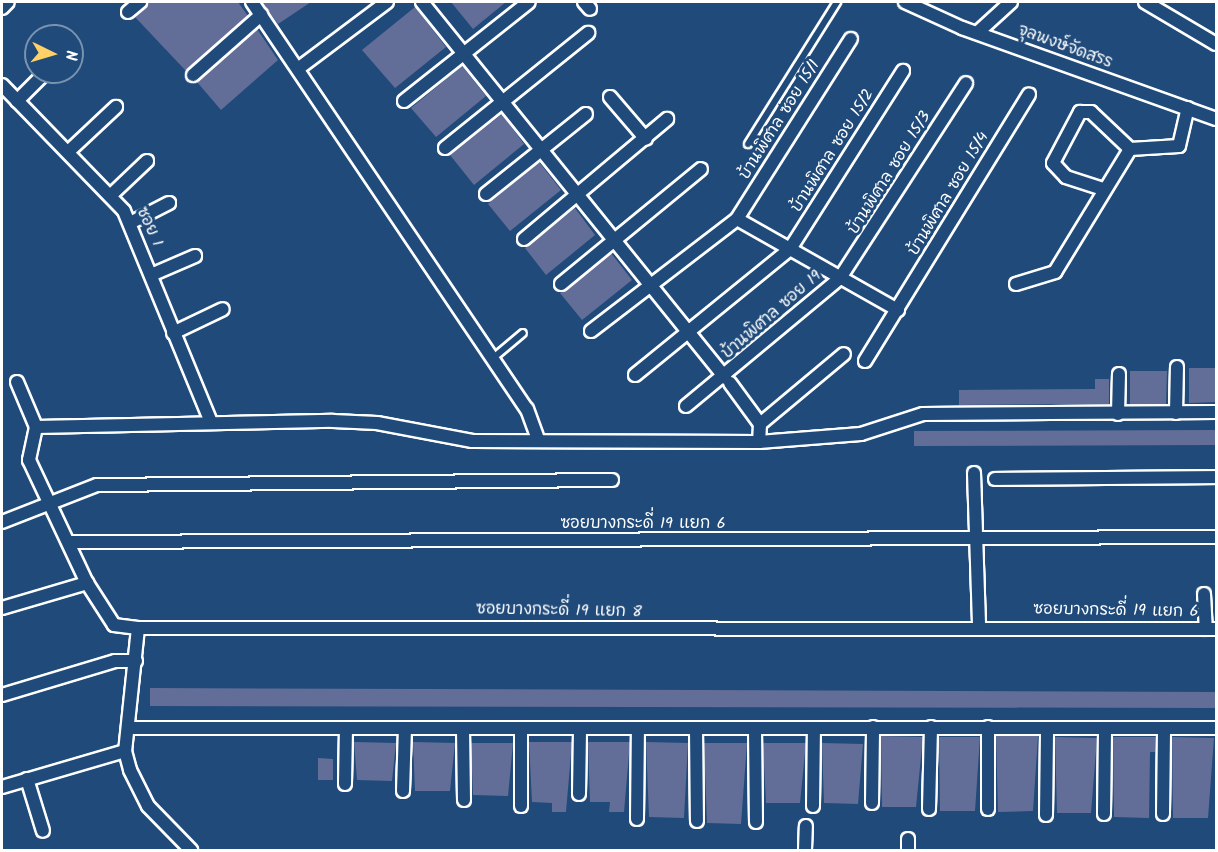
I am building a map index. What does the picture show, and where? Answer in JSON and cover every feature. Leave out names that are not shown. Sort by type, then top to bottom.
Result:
[{"type":"street","points":[[2,8],[8,2]]},
{"type":"street","points":[[128,12],[140,2]]},
{"type":"street","points":[[252,2],[299,68],[527,409],[538,440]]},
{"type":"street","points":[[299,68],[387,2]]},
{"type":"street","points":[[422,2],[507,102],[650,287],[728,380],[760,424],[759,442]]},
{"type":"street","name":"จุลพงษ์จัดสรร","points":[[905,2],[977,33],[1216,119]]},
{"type":"street","points":[[977,33],[1011,2]]},
{"type":"street","points":[[1145,2],[1216,44]]},
{"type":"street","points":[[404,101],[467,53],[521,4]]},
{"type":"street","points":[[193,75],[261,15]]},
{"type":"street","points":[[445,148],[507,102],[588,33]]},
{"type":"street","name":"บ้านพิศาล ซอย 15/1","points":[[591,331],[737,219],[851,39]]},
{"type":"street","name":"บ้านพิศาล ซอย 15/2","points":[[635,375],[790,249],[903,71]]},
{"type":"street","name":"บ้านพิศาล ซอย 15/3","points":[[840,278],[966,82]]},
{"type":"street","points":[[17,101],[34,84]]},
{"type":"street","name":"ซอย 1","points":[[2,85],[110,196],[130,223],[210,420]]},
{"type":"street","name":"บ้านพิศาล ซอย 15/4","points":[[865,361],[1029,94]]},
{"type":"street","points":[[610,97],[646,139]]},
{"type":"street","points":[[68,152],[116,107]]},
{"type":"street","points":[[1103,189],[1066,177],[1053,163],[1080,112],[1091,112],[1130,149],[1179,146],[1188,108]]},
{"type":"street","points":[[486,194],[586,114]]},
{"type":"street","points":[[524,239],[646,139],[667,119]]},
{"type":"street","points":[[1016,284],[1052,276],[1103,189],[1130,149]]},
{"type":"street","points":[[110,196],[147,161]]},
{"type":"street","points":[[561,284],[616,242],[700,169]]},
{"type":"street","points":[[130,223],[169,203]]},
{"type":"street","points":[[737,219],[898,310]]},
{"type":"street","points":[[151,275],[195,256]]},
{"type":"street","name":"บ้านพิศาล ซอย 19","points":[[686,406],[728,380],[840,278]]},
{"type":"street","points":[[174,333],[223,309]]},
{"type":"street","points":[[760,424],[844,354]]},
{"type":"street","points":[[1176,412],[1177,367]]},
{"type":"street","points":[[1118,414],[1119,374]]},
{"type":"street","points":[[2,608],[87,583],[70,542],[29,460],[36,427],[17,382]]},
{"type":"street","points":[[36,427],[210,420],[378,423],[472,441],[759,442],[861,434],[923,414],[1216,412]]},
{"type":"street","points":[[974,473],[979,627]]},
{"type":"street","points":[[995,479],[1216,477]]},
{"type":"street","points":[[2,522],[50,505],[83,487],[115,484],[612,480]]},
{"type":"street","name":"ซอยบางกระดี่ 19 แยก 6","points":[[70,542],[1216,537]]},
{"type":"street","name":"ซอยบางกระดี่ 19 แยก 8","points":[[87,583],[114,625],[138,628],[979,627]]},
{"type":"street","points":[[1204,594],[1211,629]]},
{"type":"street","name":"ซอยบางกระดี่ 19 แยก 6","points":[[979,627],[1211,629]]},
{"type":"street","points":[[138,628],[125,751],[148,806],[191,850]]},
{"type":"street","points":[[2,695],[115,661],[136,661]]},
{"type":"street","points":[[872,803],[873,727]]},
{"type":"street","points":[[929,809],[931,727]]},
{"type":"street","points":[[988,727],[988,809]]},
{"type":"street","points":[[128,728],[1216,728]]},
{"type":"street","points":[[1046,815],[1047,728]]},
{"type":"street","points":[[1104,814],[1105,728]]},
{"type":"street","points":[[1163,814],[1164,728]]},
{"type":"street","points":[[345,784],[346,729]]},
{"type":"street","points":[[404,791],[405,729]]},
{"type":"street","points":[[463,729],[464,800]]},
{"type":"street","points":[[521,729],[521,806]]},
{"type":"street","points":[[579,794],[580,729]]},
{"type":"street","points":[[637,819],[638,729]]},
{"type":"street","points":[[696,729],[697,821]]},
{"type":"street","points":[[755,729],[756,822]]},
{"type":"street","points":[[813,806],[814,729]]},
{"type":"street","points":[[2,787],[125,751]]},
{"type":"street","points":[[27,779],[43,831]]},
{"type":"street","points":[[805,850],[806,826]]},
{"type":"lane","points":[[748,144],[837,2]]},
{"type":"lane","points":[[492,359],[523,333]]},
{"type":"building","points":[[148,2],[238,2],[248,16],[186,71],[135,17]]},
{"type":"building","points":[[262,2],[311,2],[278,24]]},
{"type":"building","points":[[451,2],[506,2],[473,29]]},
{"type":"building","points":[[415,7],[446,47],[395,88],[362,50]]},
{"type":"building","points":[[257,29],[278,60],[221,110],[197,82]]},
{"type":"building","points":[[462,66],[486,96],[436,137],[411,108]]},
{"type":"building","points":[[502,114],[524,144],[474,185],[450,155]]},
{"type":"building","points":[[539,162],[561,190],[510,231],[488,204]]},
{"type":"building","points":[[575,208],[595,235],[546,275],[525,248]]},
{"type":"building","points":[[611,253],[632,280],[582,320],[560,293]]},
{"type":"building","points":[[1189,368],[1216,368],[1216,402],[1189,403]]},
{"type":"building","points":[[1130,371],[1167,371],[1166,404],[1130,404]]},
{"type":"building","points":[[1095,379],[1109,379],[1109,404],[959,405],[959,390],[1095,389]]},
{"type":"building","points":[[1216,430],[1216,445],[914,446],[914,431]]},
{"type":"building","points":[[150,688],[1216,692],[1216,708],[150,706]]},
{"type":"building","points":[[881,736],[923,737],[916,807],[882,807]]},
{"type":"building","points":[[996,736],[1038,736],[1033,811],[998,812]]},
{"type":"building","points":[[939,737],[980,737],[975,811],[940,811]]},
{"type":"building","points":[[1055,737],[1097,738],[1091,813],[1057,813]]},
{"type":"building","points":[[1113,737],[1156,737],[1155,752],[1150,752],[1149,818],[1114,817]]},
{"type":"building","points":[[1172,737],[1214,738],[1208,818],[1173,818]]},
{"type":"building","points":[[354,742],[396,743],[392,781],[357,780]]},
{"type":"building","points":[[413,742],[455,743],[450,791],[415,791]]},
{"type":"building","points":[[529,742],[572,742],[566,812],[552,812],[552,803],[532,802]]},
{"type":"building","points":[[588,742],[630,742],[624,812],[609,812],[610,802],[590,802]]},
{"type":"building","points":[[646,742],[688,743],[684,818],[649,817]]},
{"type":"building","points":[[471,743],[513,743],[508,796],[473,795]]},
{"type":"building","points":[[704,743],[747,743],[741,824],[707,823]]},
{"type":"building","points":[[763,743],[806,743],[800,803],[766,803]]},
{"type":"building","points":[[822,743],[863,744],[858,804],[824,803]]},
{"type":"building","points":[[318,758],[333,759],[333,780],[318,780]]}]
